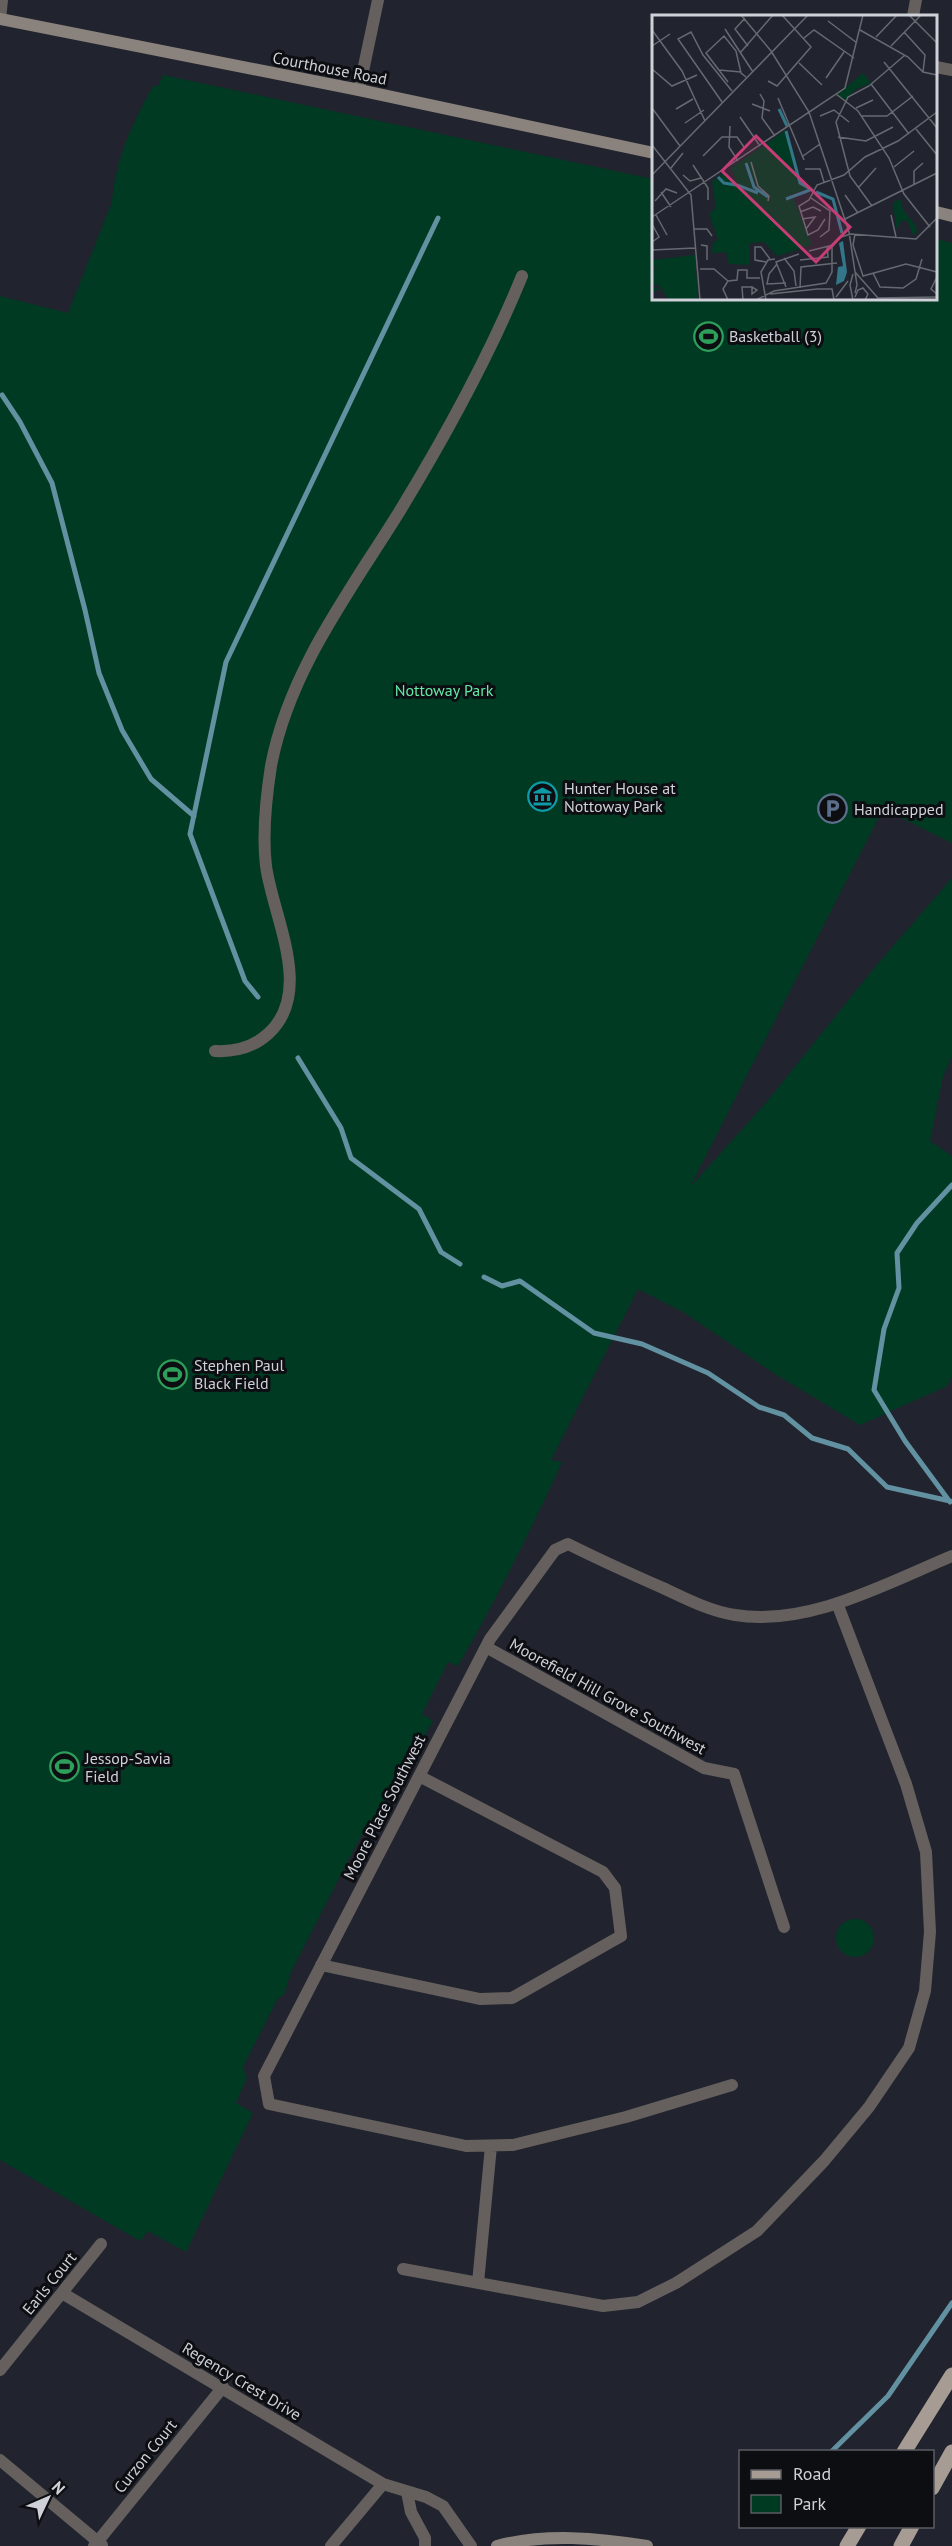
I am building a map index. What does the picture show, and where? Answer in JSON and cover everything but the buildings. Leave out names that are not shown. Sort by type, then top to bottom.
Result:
[{"type":"main road","points":[[905,2450],[952,2375]]},
{"type":"main road","points":[[934,2486],[952,2452]]},
{"type":"main road","points":[[846,2546],[858,2528]]},
{"type":"main road","points":[[901,2546],[911,2528]]},
{"type":"street","points":[[0,19],[2,0]]},
{"type":"street","points":[[359,90],[378,0]]},
{"type":"street","points":[[913,15],[916,0]]},
{"type":"street","name":"Courthouse Road","points":[[0,19],[359,90],[652,153]]},
{"type":"street","points":[[937,67],[952,70]]},
{"type":"street","points":[[937,212],[952,216]]},
{"type":"street","points":[[215,1051],[241,1049],[265,1037],[281,1020],[291,991],[289,966],[268,882],[264,847],[269,778],[286,709],[323,635],[448,430],[487,357],[522,276]]},
{"type":"street","name":"Moore Place Southwest","points":[[491,2146],[466,2146],[269,2104],[264,2076],[486,1647],[555,1550],[568,1544],[704,1607],[735,1616],[785,1616],[837,1603]]},
{"type":"street","points":[[403,2269],[603,2306],[638,2302],[676,2283],[757,2231],[832,2152],[869,2107],[909,2048],[925,1991],[930,1932],[926,1852],[906,1784],[837,1603],[952,1556]]},
{"type":"street","name":"Moorefield Hill Grove Southwest","points":[[486,1647],[704,1768],[734,1774],[784,1927]]},
{"type":"street","points":[[321,1965],[480,1999],[512,1998],[621,1936],[615,1888],[603,1872],[419,1776]]},
{"type":"street","points":[[478,2283],[491,2146],[513,2145],[626,2117],[732,2085]]},
{"type":"street","name":"Earls Court","points":[[0,2370],[101,2244]]},
{"type":"street","name":"Regency Crest Drive","points":[[62,2293],[382,2484],[426,2497],[443,2506],[471,2546]]},
{"type":"street","name":"Curzon Court","points":[[98,2545],[222,2387]]},
{"type":"street","points":[[0,2460],[98,2545]]},
{"type":"street","points":[[331,2546],[382,2484]]},
{"type":"street","points":[[407,2492],[411,2512],[424,2538],[424,2546]]},
{"type":"street","points":[[497,2546],[560,2538],[614,2541],[648,2546]]},
{"type":"green space","name":"Nottoway Park","points":[[163,75],[652,179],[652,300],[937,300],[937,239],[952,243],[952,843],[883,809],[690,1187],[764,1105],[875,967],[952,878],[952,1056],[943,1077],[930,1141],[952,1156],[952,1376],[947,1386],[860,1425],[775,1374],[683,1312],[638,1289],[551,1460],[562,1462],[538,1514],[458,1666],[448,1662],[422,1714],[433,1721],[358,1841],[291,1972],[284,1995],[278,1998],[243,2067],[247,2077],[236,2103],[253,2113],[186,2252],[148,2231],[140,2241],[0,2160],[0,296],[68,313],[112,202],[117,171],[126,142],[153,86],[158,86]]},
{"type":"green space","points":[[855,1919],[868,1925],[874,1938],[868,1951],[855,1957],[842,1951],[836,1938],[842,1925]]},
{"type":"waterway","points":[[258,997],[245,981],[190,834],[226,662],[438,218]]},
{"type":"waterway","points":[[2,395],[20,422],[52,483],[99,673],[122,730],[151,779],[194,816]]},
{"type":"waterway","points":[[298,1058],[341,1128],[351,1158],[419,1209],[441,1252],[460,1264]]},
{"type":"waterway","points":[[950,1502],[905,1441],[874,1390],[884,1329],[899,1288],[897,1253],[917,1223],[952,1185]]},
{"type":"waterway","points":[[484,1277],[502,1286],[520,1281],[594,1333],[642,1344],[708,1373],[759,1407],[784,1415],[812,1438],[848,1449],[887,1487],[950,1501]]},
{"type":"waterway","points":[[833,2450],[888,2396],[952,2303]]},
{"type":"place","name":"Basketball (3)","points":[[708,336]]},
{"type":"place","name":"Hunter House at Nottoway Park","points":[[543,797]]},
{"type":"place","name":"Handicapped","points":[[833,809]]},
{"type":"place","name":"Stephen Paul Black Field","points":[[173,1374]]},
{"type":"place","name":"Jessop-Savia Field","points":[[64,1767]]}]
